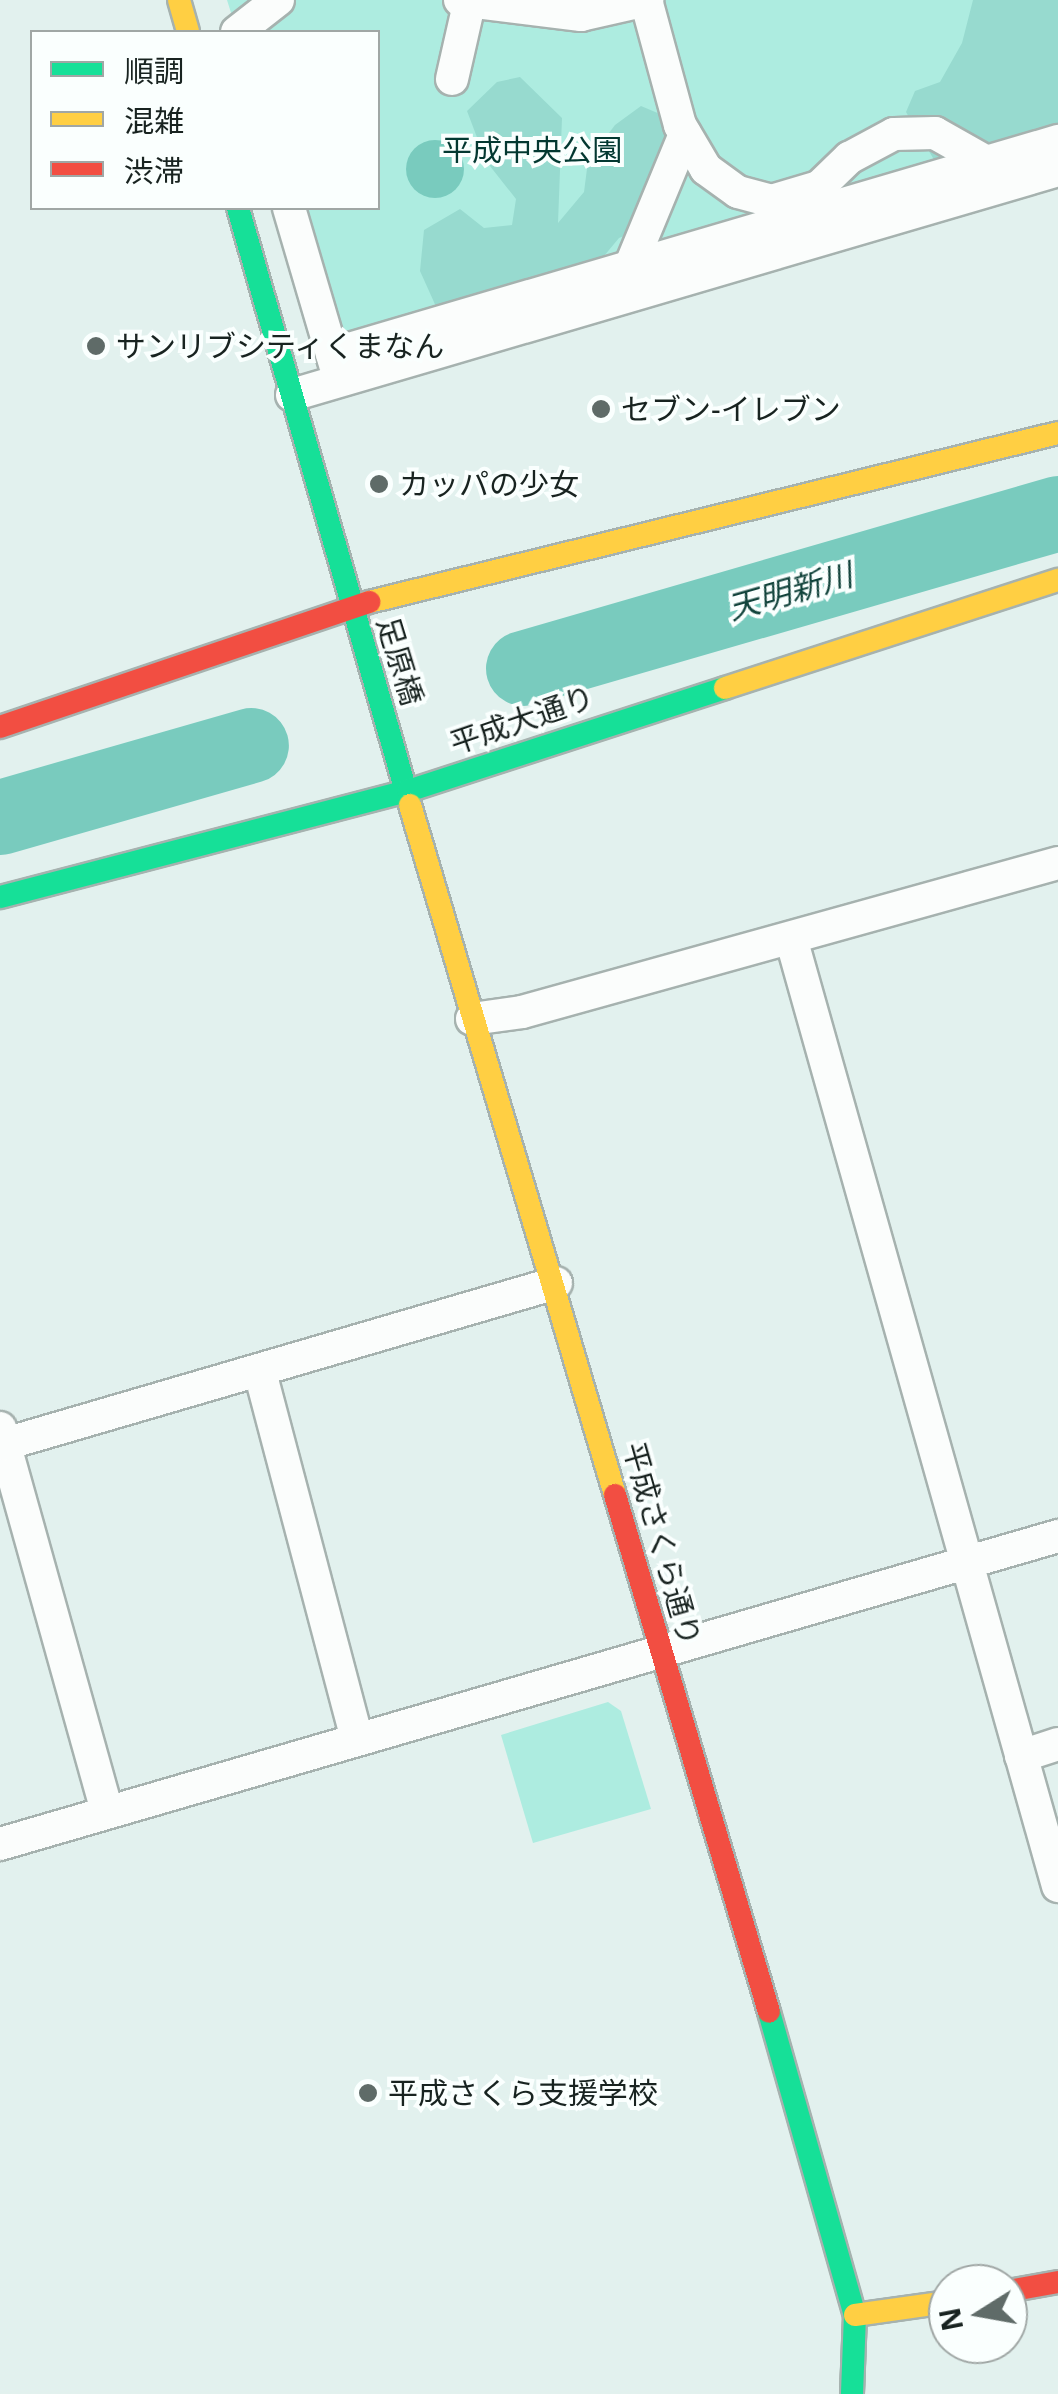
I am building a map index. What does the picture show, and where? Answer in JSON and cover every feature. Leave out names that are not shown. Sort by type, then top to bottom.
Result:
[{"type":"street","points":[[178,0],[187,30]]},
{"type":"street","points":[[228,0],[236,30]]},
{"type":"street","points":[[240,30],[278,0]]},
{"type":"street","points":[[452,79],[465,2],[582,15],[646,0],[686,134],[706,169],[738,192],[771,201],[819,187],[850,158],[894,134],[935,133],[988,163]]},
{"type":"street","points":[[630,267],[686,134]]},
{"type":"street","points":[[290,210],[334,359],[630,267],[1058,142]]},
{"type":"street","points":[[292,395],[1058,170]]},
{"type":"street","points":[[239,210],[352,606]]},
{"type":"street","points":[[0,727],[352,606],[1058,433]]},
{"type":"street","name":"平成大通り","points":[[0,897],[408,791],[1058,580]]},
{"type":"street","name":"足原橋","points":[[352,606],[408,791]]},
{"type":"street","name":"平成さくら通り","points":[[408,791],[472,1019],[556,1283],[854,2315],[852,2394]]},
{"type":"street","points":[[472,1019],[522,1012],[1058,863]]},
{"type":"street","points":[[791,938],[1058,1886]]},
{"type":"street","points":[[107,1812],[2,1436],[260,1372],[556,1283]]},
{"type":"street","points":[[260,1372],[356,1736]]},
{"type":"street","points":[[0,1844],[356,1736],[662,1652],[1058,1536]]},
{"type":"street","points":[[1021,1756],[1058,1744]]},
{"type":"street","points":[[1028,2287],[1058,2282]]},
{"type":"street","points":[[854,2315],[928,2305]]},
{"type":"green space","name":"平成中央公園","points":[[227,0],[1058,0],[1058,147],[335,364],[290,210],[380,210],[380,30],[236,30]]},
{"type":"green space","points":[[973,0],[1058,0],[1058,139],[940,170],[906,112],[915,91],[940,82],[962,43]]},
{"type":"green space","points":[[520,77],[562,118],[558,223],[584,192],[588,161],[615,125],[641,106],[667,117],[689,162],[667,219],[619,238],[589,274],[438,311],[420,271],[424,230],[460,209],[484,228],[512,225],[516,199],[486,161],[467,111],[497,82]]},
{"type":"green space","points":[[608,1702],[621,1711],[651,1809],[533,1843],[501,1735]]},
{"type":"shaded area","points":[[435,140],[456,148],[464,169],[456,190],[435,198],[414,190],[406,169],[414,148]]},
{"type":"waterway","name":"天明新川","points":[[523,668],[1058,513]]},
{"type":"waterway","name":"天明新川","points":[[0,817],[251,745]]},
{"type":"traffic: fast","points":[[239,210],[410,805]]},
{"type":"traffic: fast","points":[[0,897],[408,791],[725,688]]},
{"type":"traffic: fast","points":[[769,2012],[855,2315],[852,2394]]},
{"type":"traffic: slow","points":[[179,0],[187,30]]},
{"type":"traffic: slow","points":[[369,602],[1058,433]]},
{"type":"traffic: slow","points":[[725,688],[1058,580]]},
{"type":"traffic: slow","points":[[410,805],[615,1495]]},
{"type":"traffic: slow","points":[[855,2315],[928,2305]]},
{"type":"traffic: jam","points":[[0,727],[369,602]]},
{"type":"traffic: jam","points":[[615,1495],[769,2012]]},
{"type":"traffic: jam","points":[[1028,2287],[1058,2282]]},
{"type":"place","name":"サンリブシティくまなん","points":[[96,346]]},
{"type":"place","name":"セブン-イレブン","points":[[601,409]]},
{"type":"place","name":"カッパの少女","points":[[379,484]]},
{"type":"place","name":"平成さくら支援学校","points":[[368,2093]]}]
